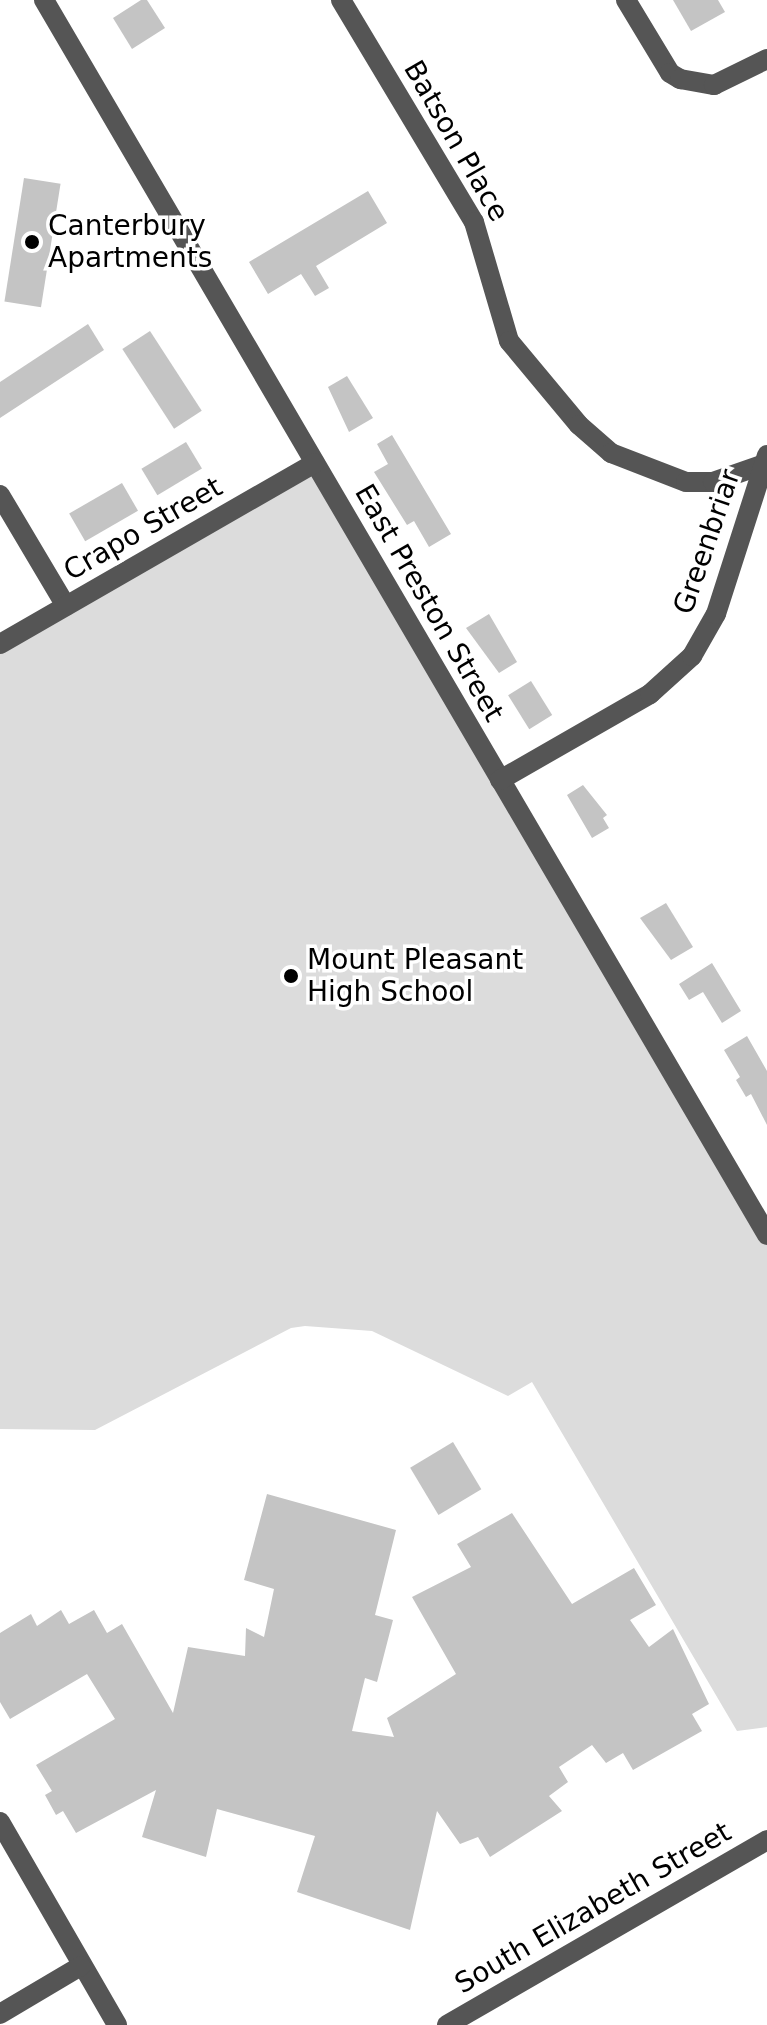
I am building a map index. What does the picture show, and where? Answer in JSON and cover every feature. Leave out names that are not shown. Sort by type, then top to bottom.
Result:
[{"type":"street","name":"East Preston Street","points":[[44,0],[767,1235]]},
{"type":"street","name":"Batson Place","points":[[341,0],[474,222],[509,341],[579,425],[611,453],[686,482],[713,482],[765,460]]},
{"type":"street","points":[[626,0],[670,73],[694,83],[714,85],[767,59]]},
{"type":"street","name":"Greenbriar","points":[[500,780],[650,694],[692,656],[716,614],[765,460]]},
{"type":"street","name":"Crapo Street","points":[[0,644],[315,463]]},
{"type":"street","points":[[0,495],[66,606]]},
{"type":"street","points":[[0,1822],[117,2025]]},
{"type":"street","name":"South Elizabeth Street","points":[[458,2022],[767,1840]]},
{"type":"street","points":[[0,2014],[81,1966]]},
{"type":"shaded area","points":[[315,463],[767,1235],[767,1727],[737,1731],[532,1382],[508,1396],[372,1331],[305,1326],[291,1328],[95,1430],[0,1429],[0,645]]},
{"type":"building","points":[[141,0],[147,0],[165,28],[132,49],[113,18]]},
{"type":"building","points":[[673,0],[718,0],[725,12],[691,31]]},
{"type":"building","name":"Canterbury Apartments","points":[[24,178],[61,184],[41,307],[4,301]]},
{"type":"building","points":[[368,191],[387,223],[316,266],[329,288],[315,296],[301,274],[268,294],[249,262]]},
{"type":"building","points":[[88,324],[104,350],[0,418],[0,382]]},
{"type":"building","points":[[150,331],[202,411],[174,429],[122,349]]},
{"type":"building","points":[[347,376],[373,418],[349,432],[328,387]]},
{"type":"building","points":[[392,435],[451,534],[429,547],[414,521],[407,525],[374,472],[388,464],[377,444]]},
{"type":"building","points":[[186,442],[202,469],[157,495],[141,469]]},
{"type":"building","points":[[122,483],[138,511],[85,541],[69,514]]},
{"type":"building","points":[[489,614],[517,662],[499,673],[466,628]]},
{"type":"building","points":[[531,681],[552,715],[529,729],[508,695]]},
{"type":"building","points":[[583,785],[607,815],[603,818],[609,828],[592,838],[567,795]]},
{"type":"building","points":[[666,903],[693,947],[671,960],[640,918]]},
{"type":"building","points":[[712,963],[741,1011],[722,1023],[703,992],[689,1000],[679,984]]},
{"type":"building","points":[[747,1036],[767,1071],[767,1125],[751,1094],[746,1097],[736,1080],[740,1077],[724,1050]]},
{"type":"building","points":[[453,1442],[481,1489],[438,1515],[410,1468]]},
{"type":"building","points":[[267,1494],[396,1530],[375,1615],[393,1620],[377,1682],[365,1678],[352,1731],[394,1737],[387,1718],[456,1674],[412,1597],[471,1567],[457,1544],[512,1513],[572,1604],[634,1568],[656,1605],[630,1620],[649,1647],[673,1629],[709,1704],[692,1714],[702,1731],[633,1770],[623,1753],[606,1763],[592,1745],[559,1767],[568,1782],[549,1796],[562,1811],[490,1857],[478,1837],[460,1844],[437,1811],[410,1930],[297,1892],[315,1836],[217,1809],[206,1857],[142,1837],[156,1790],[76,1833],[63,1811],[56,1815],[45,1795],[52,1791],[36,1765],[115,1719],[87,1674],[10,1719],[0,1702],[0,1633],[31,1614],[37,1626],[61,1610],[69,1624],[94,1610],[107,1633],[122,1624],[173,1713],[188,1647],[245,1656],[246,1628],[264,1637],[274,1589],[244,1580]]},
{"type":"place","name":"Canterbury Apartments","points":[[32,242]]},
{"type":"place","name":"Mount Pleasant High School","points":[[291,976]]}]
